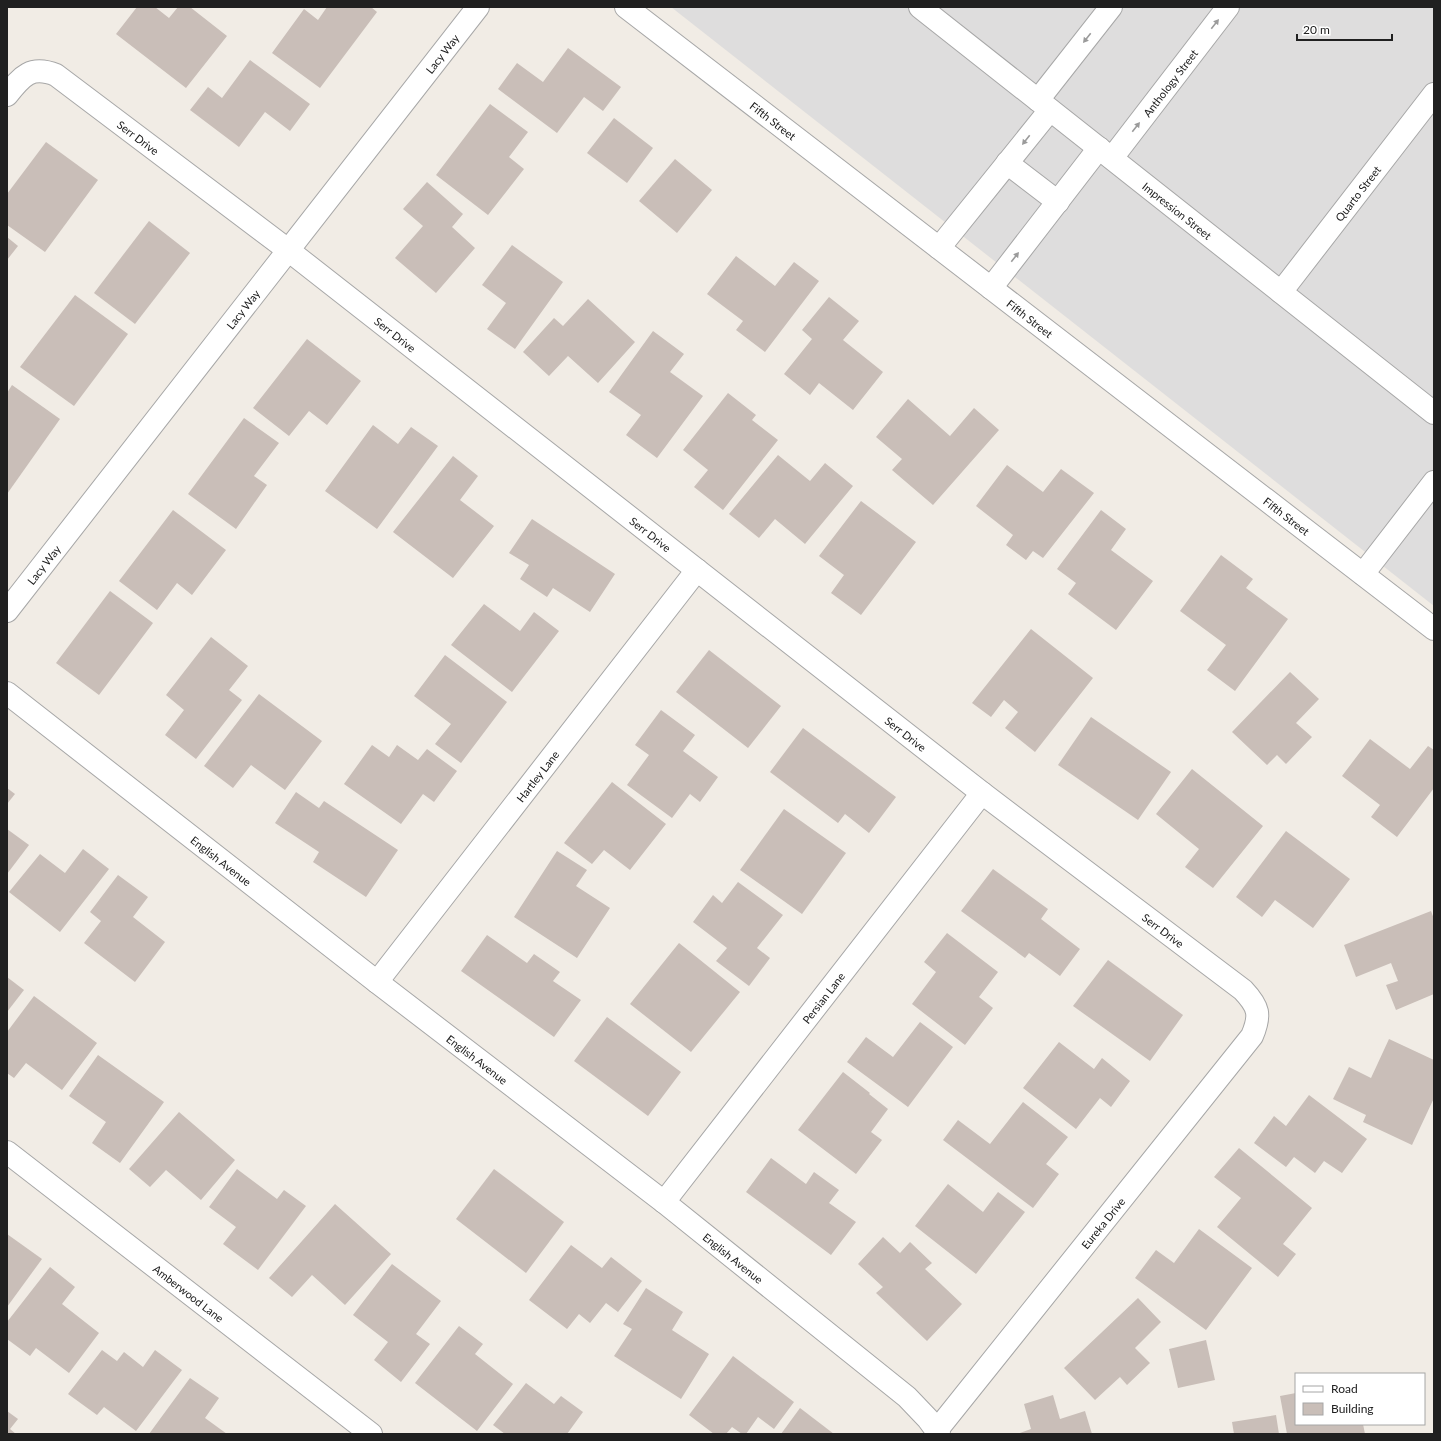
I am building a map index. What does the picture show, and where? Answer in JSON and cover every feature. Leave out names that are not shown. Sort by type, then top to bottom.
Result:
[{"type":"street","name":"Lacy Way","points":[[7,611],[478,7]]},
{"type":"street","name":"Fifth Street","points":[[626,7],[1434,629]]},
{"type":"street","name":"Impression Street","points":[[920,7],[1434,413]]},
{"type":"street","points":[[939,248],[1007,163],[1044,105],[1112,7]]},
{"type":"street","name":"Anthology Street","points":[[992,288],[1058,202],[1106,153],[1228,7]]},
{"type":"street","name":"Serr Drive","points":[[7,95],[25,76],[35,71],[46,71],[56,75],[288,250],[982,793],[1243,990],[1252,1000],[1258,1011]]},
{"type":"street","name":"Quarto Street","points":[[1281,292],[1434,94]]},
{"type":"street","points":[[1007,163],[1058,202]]},
{"type":"street","points":[[1363,574],[1434,482]]},
{"type":"street","name":"Hartley Lane","points":[[377,982],[698,570]]},
{"type":"street","name":"English Avenue","points":[[7,693],[377,982],[664,1202],[907,1397],[938,1432]]},
{"type":"street","name":"Persian Lane","points":[[664,1202],[982,793]]},
{"type":"street","name":"Eureka Drive","points":[[938,1432],[1252,1036],[1258,1024],[1258,1011]]},
{"type":"street","name":"Amberwood Lane","points":[[7,1152],[371,1434]]},
{"type":"shaded area","points":[[671,7],[1434,7],[1434,606]]},
{"type":"building","points":[[137,7],[155,7],[169,18],[178,7],[190,7],[227,36],[186,88],[116,34]]},
{"type":"building","points":[[327,7],[371,7],[377,12],[320,88],[272,53],[304,9],[318,20]]},
{"type":"building","points":[[568,48],[621,87],[603,111],[584,97],[557,133],[498,89],[517,63],[543,82]]},
{"type":"building","points":[[250,60],[310,104],[290,131],[265,112],[239,147],[190,110],[208,87],[222,98]]},
{"type":"building","points":[[490,104],[528,132],[509,157],[524,169],[488,215],[436,175]]},
{"type":"building","points":[[614,118],[653,148],[627,183],[587,153]]},
{"type":"building","points":[[46,142],[98,180],[45,252],[7,225],[7,194]]},
{"type":"building","points":[[675,159],[712,190],[677,233],[639,201]]},
{"type":"building","points":[[427,182],[463,214],[452,227],[475,248],[436,293],[395,258],[423,226],[403,209]]},
{"type":"building","points":[[149,221],[190,253],[135,324],[94,293]]},
{"type":"building","points":[[7,237],[18,246],[7,260]]},
{"type":"building","points":[[512,245],[563,282],[515,349],[487,329],[506,303],[482,285]]},
{"type":"building","points":[[736,256],[775,286],[794,262],[819,281],[765,352],[736,330],[743,321],[707,294]]},
{"type":"building","points":[[75,295],[128,334],[74,406],[20,367]]},
{"type":"building","points":[[829,297],[859,321],[843,340],[883,372],[853,410],[819,383],[810,395],[784,374],[812,339],[802,330]]},
{"type":"building","points":[[588,299],[635,342],[598,383],[568,356],[549,376],[523,352],[554,318],[563,326]]},
{"type":"building","points":[[653,331],[684,354],[670,372],[703,396],[657,458],[626,435],[641,415],[609,392]]},
{"type":"building","points":[[307,339],[361,381],[327,425],[309,411],[289,436],[253,408]]},
{"type":"building","points":[[12,385],[60,419],[7,494],[7,393]]},
{"type":"building","points":[[728,393],[756,415],[752,420],[778,440],[723,510],[694,487],[708,470],[683,450]]},
{"type":"building","points":[[908,399],[950,436],[974,408],[999,430],[933,505],[892,470],[902,459],[876,437]]},
{"type":"building","points":[[244,418],[279,443],[254,476],[267,485],[236,529],[188,494]]},
{"type":"building","points":[[373,425],[398,444],[411,427],[438,446],[377,529],[325,491]]},
{"type":"building","points":[[778,455],[810,481],[825,463],[853,486],[805,544],[775,519],[759,538],[729,514]]},
{"type":"building","points":[[453,456],[478,476],[460,500],[494,526],[453,578],[393,532]]},
{"type":"building","points":[[1007,465],[1043,492],[1061,469],[1094,493],[1043,558],[1033,551],[1026,560],[1006,545],[1013,535],[976,506]]},
{"type":"building","points":[[861,501],[916,542],[861,615],[831,593],[844,575],[819,556]]},
{"type":"building","points":[[173,510],[226,550],[192,595],[177,583],[157,610],[119,581]]},
{"type":"building","points":[[1101,510],[1126,529],[1111,550],[1153,581],[1116,630],[1068,594],[1076,583],[1057,569]]},
{"type":"building","points":[[532,519],[615,574],[590,612],[553,588],[547,597],[520,579],[529,565],[509,553]]},
{"type":"building","points":[[1221,555],[1253,579],[1246,588],[1288,619],[1235,691],[1207,670],[1226,645],[1180,611]]},
{"type":"building","points":[[110,591],[153,623],[99,695],[56,663]]},
{"type":"building","points":[[484,604],[520,631],[534,612],[559,631],[512,692],[451,645]]},
{"type":"building","points":[[1031,629],[1093,678],[1035,752],[1005,728],[1018,712],[1004,700],[991,717],[972,703]]},
{"type":"building","points":[[211,637],[248,666],[229,690],[242,700],[196,759],[165,735],[184,710],[166,695]]},
{"type":"building","points":[[709,650],[781,706],[748,748],[676,692]]},
{"type":"building","points":[[445,655],[507,702],[461,763],[435,744],[451,724],[414,696]]},
{"type":"building","points":[[1290,672],[1319,699],[1296,723],[1312,737],[1286,764],[1277,755],[1267,765],[1232,732]]},
{"type":"building","points":[[259,694],[322,741],[285,790],[251,765],[233,788],[204,766]]},
{"type":"building","points":[[661,710],[695,735],[683,751],[718,777],[700,802],[690,794],[672,818],[627,785],[649,755],[635,745]]},
{"type":"building","points":[[1091,717],[1171,772],[1138,820],[1058,765]]},
{"type":"building","points":[[803,728],[896,797],[869,833],[845,814],[838,823],[770,772]]},
{"type":"building","points":[[1370,739],[1410,769],[1428,746],[1434,750],[1434,788],[1397,837],[1371,817],[1380,805],[1342,776]]},
{"type":"building","points":[[372,745],[389,757],[397,745],[418,760],[427,749],[457,771],[434,802],[423,794],[401,824],[344,784]]},
{"type":"building","points":[[1192,769],[1263,826],[1213,888],[1185,867],[1199,849],[1156,814]]},
{"type":"building","points":[[612,782],[666,824],[630,870],[604,850],[592,864],[564,843]]},
{"type":"building","points":[[7,788],[15,794],[7,804]]},
{"type":"building","points":[[296,792],[319,808],[324,801],[398,850],[366,897],[313,862],[319,852],[275,823]]},
{"type":"building","points":[[784,809],[846,853],[802,914],[740,870]]},
{"type":"building","points":[[7,829],[29,845],[7,874]]},
{"type":"building","points":[[1286,831],[1350,879],[1313,928],[1275,900],[1262,917],[1236,897]]},
{"type":"building","points":[[83,849],[109,869],[60,932],[9,892],[40,854],[65,873]]},
{"type":"building","points":[[557,851],[587,870],[576,886],[610,908],[577,958],[514,917]]},
{"type":"building","points":[[993,869],[1048,909],[1041,919],[1080,949],[1060,976],[1029,953],[1025,958],[961,911]]},
{"type":"building","points":[[118,875],[148,897],[133,917],[165,942],[135,982],[84,943],[101,921],[90,912]]},
{"type":"building","points":[[738,882],[783,915],[757,948],[770,958],[749,986],[716,961],[727,948],[693,922],[713,895],[722,903]]},
{"type":"building","points":[[1431,911],[1434,919],[1434,994],[1396,1010],[1386,985],[1398,981],[1391,963],[1356,977],[1344,945]]},
{"type":"building","points":[[947,933],[998,972],[979,997],[993,1008],[965,1045],[912,1004],[936,972],[924,962]]},
{"type":"building","points":[[487,935],[527,963],[534,954],[560,972],[553,981],[581,1000],[554,1037],[461,971]]},
{"type":"building","points":[[679,943],[740,992],[691,1052],[630,1004]]},
{"type":"building","points":[[1108,960],[1183,1015],[1150,1061],[1073,1006]]},
{"type":"building","points":[[7,977],[24,990],[7,1012]]},
{"type":"building","points":[[34,996],[97,1043],[62,1090],[26,1063],[14,1078],[7,1073],[7,1032]]},
{"type":"building","points":[[607,1017],[681,1072],[648,1116],[574,1061]]},
{"type":"building","points":[[920,1022],[953,1047],[908,1107],[847,1062],[866,1037],[893,1057]]},
{"type":"building","points":[[1389,1039],[1434,1060],[1434,1098],[1412,1145],[1363,1122],[1366,1115],[1333,1099],[1349,1067],[1371,1078]]},
{"type":"building","points":[[1059,1042],[1094,1069],[1102,1058],[1130,1081],[1111,1107],[1100,1098],[1076,1129],[1023,1088]]},
{"type":"building","points":[[98,1055],[164,1102],[120,1163],[92,1143],[106,1122],[69,1096]]},
{"type":"building","points":[[843,1072],[888,1109],[871,1132],[882,1140],[856,1174],[798,1130]]},
{"type":"building","points":[[1309,1095],[1367,1139],[1342,1173],[1324,1161],[1315,1173],[1294,1157],[1286,1167],[1254,1143],[1274,1116],[1286,1126]]},
{"type":"building","points":[[1023,1102],[1068,1137],[1046,1164],[1059,1174],[1033,1208],[943,1140],[958,1120],[990,1144]]},
{"type":"building","points":[[179,1112],[235,1160],[201,1200],[166,1170],[150,1187],[129,1169]]},
{"type":"building","points":[[1239,1148],[1312,1208],[1283,1244],[1296,1254],[1278,1277],[1217,1227],[1241,1198],[1214,1177]]},
{"type":"building","points":[[771,1158],[806,1184],[814,1172],[839,1190],[829,1203],[856,1222],[831,1255],[746,1192]]},
{"type":"building","points":[[237,1169],[277,1199],[284,1190],[306,1206],[258,1270],[223,1244],[236,1227],[209,1207]]},
{"type":"building","points":[[494,1169],[564,1222],[526,1273],[456,1219]]},
{"type":"building","points":[[948,1184],[983,1212],[998,1192],[1025,1212],[976,1274],[915,1226]]},
{"type":"building","points":[[335,1204],[391,1254],[345,1305],[312,1275],[292,1297],[269,1278]]},
{"type":"building","points":[[1199,1229],[1252,1268],[1206,1330],[1135,1278],[1156,1250],[1174,1263]]},
{"type":"building","points":[[7,1234],[42,1259],[7,1307]]},
{"type":"building","points":[[883,1237],[900,1253],[910,1242],[932,1263],[925,1269],[962,1304],[927,1341],[876,1293],[883,1287],[858,1264]]},
{"type":"building","points":[[571,1245],[602,1268],[611,1257],[642,1281],[618,1312],[606,1303],[590,1323],[579,1314],[567,1329],[529,1300]]},
{"type":"building","points":[[392,1264],[441,1301],[416,1334],[430,1344],[401,1382],[374,1360],[388,1342],[353,1315]]},
{"type":"building","points":[[50,1267],[75,1287],[62,1304],[99,1333],[69,1373],[36,1348],[30,1356],[7,1339],[7,1322]]},
{"type":"building","points":[[646,1288],[683,1312],[672,1330],[709,1354],[681,1399],[614,1356],[632,1329],[623,1324]]},
{"type":"building","points":[[1138,1298],[1161,1322],[1135,1348],[1150,1363],[1127,1385],[1120,1377],[1095,1400],[1064,1368]]},
{"type":"building","points":[[459,1326],[483,1344],[475,1354],[513,1384],[477,1431],[415,1383]]},
{"type":"building","points":[[1206,1340],[1215,1380],[1178,1388],[1169,1349]]},
{"type":"building","points":[[102,1350],[117,1361],[124,1352],[143,1367],[155,1350],[182,1370],[136,1431],[104,1407],[97,1415],[68,1394]]},
{"type":"building","points":[[733,1356],[794,1402],[774,1429],[758,1417],[746,1434],[742,1434],[732,1427],[726,1434],[714,1434],[689,1415]]},
{"type":"building","points":[[190,1378],[219,1398],[205,1418],[227,1434],[149,1434]]},
{"type":"building","points":[[526,1383],[554,1404],[561,1396],[583,1412],[567,1434],[505,1434],[493,1425]]},
{"type":"building","points":[[1295,1393],[1295,1425],[1363,1425],[1365,1434],[1287,1434],[1280,1396]]},
{"type":"building","points":[[1053,1395],[1060,1419],[1085,1411],[1092,1434],[1017,1434],[1031,1429],[1024,1404]]},
{"type":"building","points":[[800,1408],[834,1434],[781,1434]]},
{"type":"building","points":[[7,1411],[18,1419],[10,1429],[16,1434],[7,1434]]},
{"type":"building","points":[[1276,1415],[1279,1434],[1234,1434],[1232,1422]]}]
